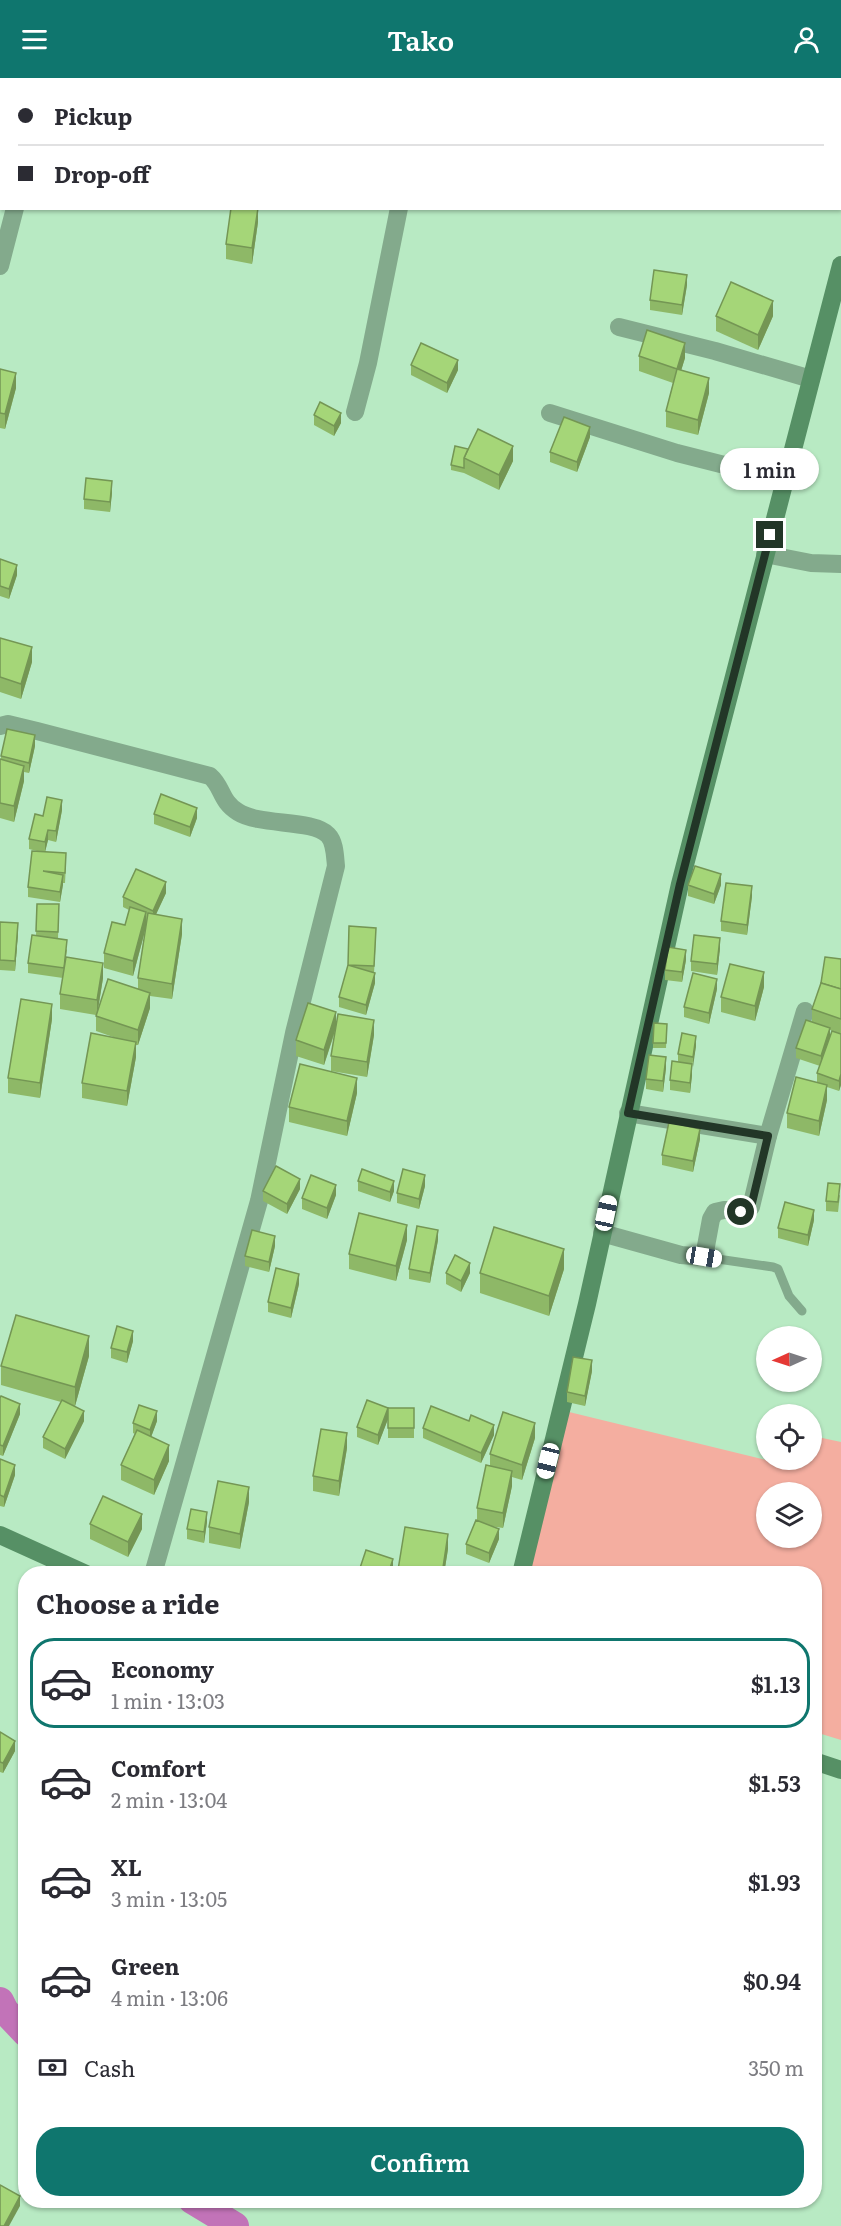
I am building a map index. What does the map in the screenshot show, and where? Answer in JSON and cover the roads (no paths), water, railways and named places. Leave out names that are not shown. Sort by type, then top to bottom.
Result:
[{"type":"street","points":[[1,259],[14,210]]},
{"type":"street","points":[[355,412],[368,363],[399,210]]},
{"type":"street","points":[[523,1566],[602,1233],[680,884],[841,265]]},
{"type":"street","points":[[619,327],[715,351],[811,379]]},
{"type":"street","points":[[550,413],[677,453],[784,480]]},
{"type":"street","points":[[765,554],[811,562],[841,564]]},
{"type":"street","points":[[0,726],[8,724],[210,776],[217,782],[223,798],[239,813],[258,819],[315,828],[328,835],[333,847],[336,866],[294,1033],[259,1201],[155,1566]]},
{"type":"street","points":[[602,1233],[681,1255],[704,1257],[714,1212],[724,1209],[746,1212],[751,1207],[768,1136],[805,1011]]},
{"type":"street","points":[[628,1113],[768,1136]]},
{"type":"street","points":[[0,1535],[68,1566]]},
{"type":"street","points":[[822,1764],[841,1770]]},
{"type":"lane","points":[[704,1257],[773,1266],[778,1269],[789,1296],[802,1311]]},
{"type":"waterway","points":[[0,2001],[5,2011],[18,2025]]},
{"type":"waterway","points":[[205,2208],[235,2226]]}]
